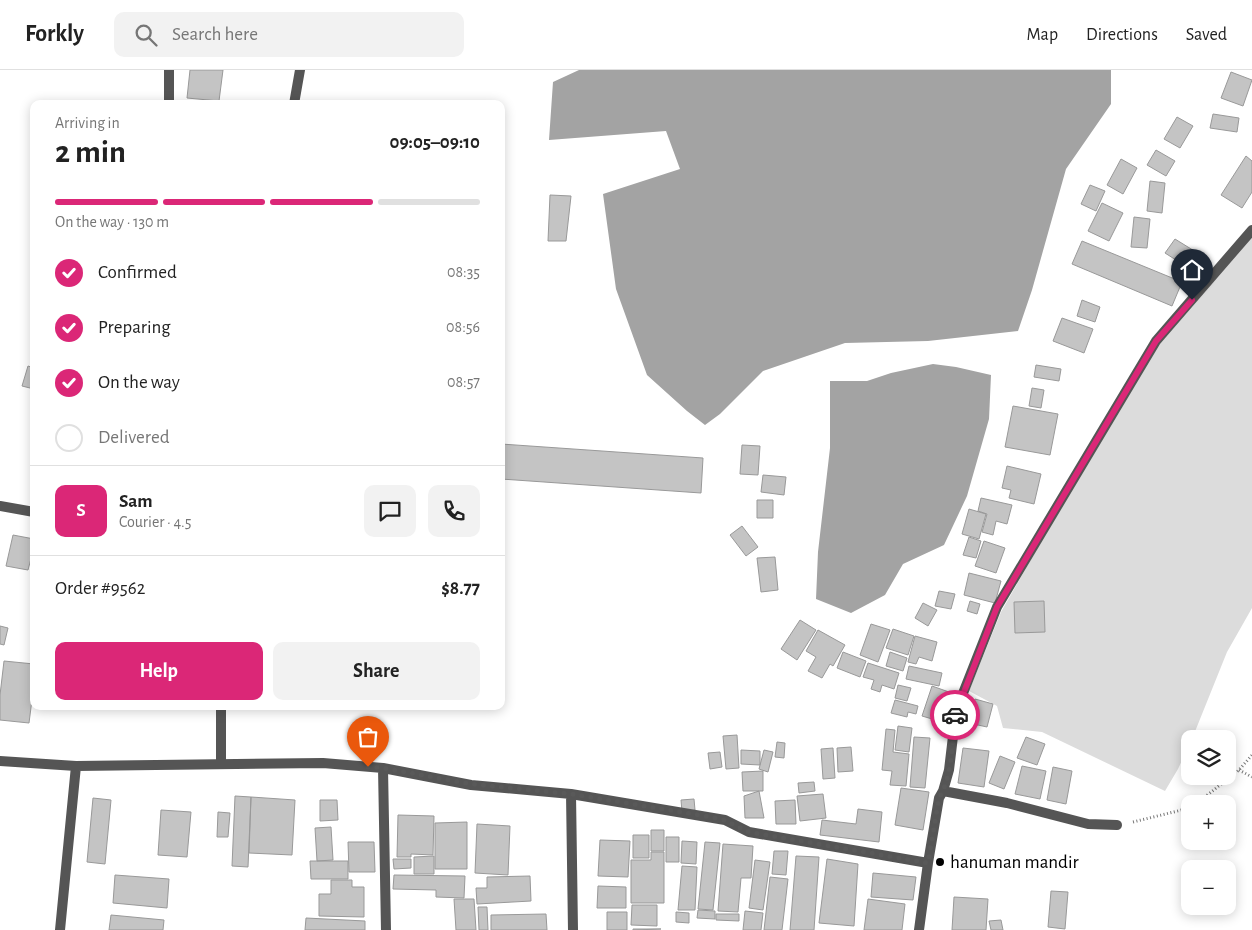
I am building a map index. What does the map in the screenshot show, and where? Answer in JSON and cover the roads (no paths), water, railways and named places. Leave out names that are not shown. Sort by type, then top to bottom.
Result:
[{"type":"street","points":[[169,70],[170,100]]},
{"type":"street","points":[[295,100],[300,70]]},
{"type":"street","points":[[919,930],[939,798],[949,770],[956,711],[997,607],[1156,341],[1252,230]]},
{"type":"street","points":[[0,506],[30,511]]},
{"type":"street","points":[[221,710],[221,763]]},
{"type":"street","points":[[0,761],[76,766],[323,763],[383,768],[471,784],[571,794],[724,820],[749,832],[928,863]]},
{"type":"street","points":[[60,930],[76,766]]},
{"type":"street","points":[[383,768],[386,930]]},
{"type":"street","points":[[943,791],[1007,803],[1088,824],[1117,825]]},
{"type":"street","points":[[571,794],[573,930]]},
{"type":"place","name":"hanuman mandir","points":[[940,862]]}]
